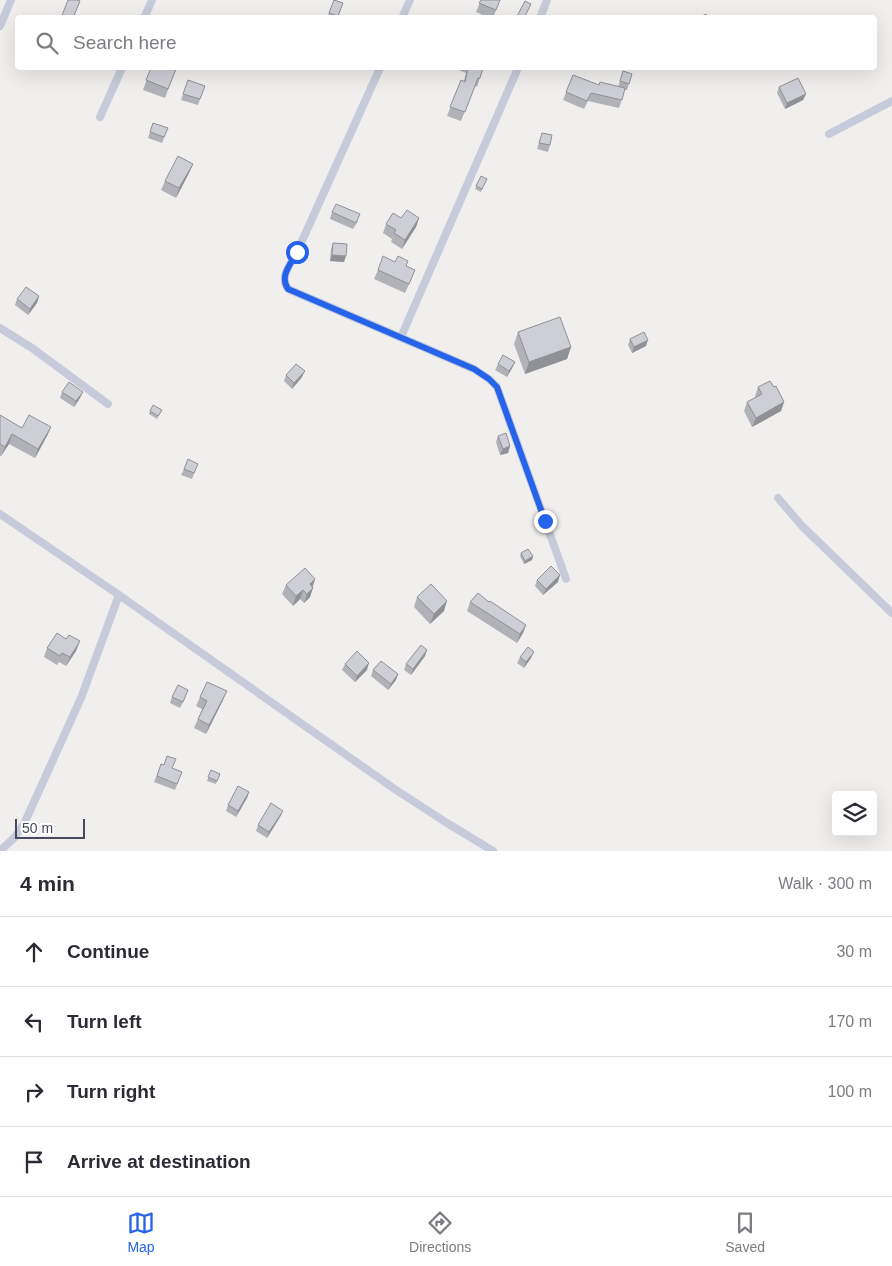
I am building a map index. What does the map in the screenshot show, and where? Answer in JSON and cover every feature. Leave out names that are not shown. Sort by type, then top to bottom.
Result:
[{"type":"street","points":[[0,26],[11,0]]},
{"type":"street","points":[[145,15],[152,0]]},
{"type":"street","points":[[403,15],[410,0]]},
{"type":"street","points":[[541,15],[548,0]]},
{"type":"street","points":[[100,117],[121,70]]},
{"type":"street","points":[[379,70],[297,252],[284,275],[285,284],[288,289],[474,369],[497,387],[566,579]]},
{"type":"street","points":[[401,337],[517,70]]},
{"type":"street","points":[[829,134],[892,101]]},
{"type":"street","points":[[0,328],[32,348],[108,404]]},
{"type":"street","points":[[778,498],[802,526],[892,613]]},
{"type":"street","points":[[0,514],[119,595],[396,790],[493,851]]},
{"type":"street","points":[[0,851],[14,838],[24,824],[80,698],[119,595]]},
{"type":"building","points":[[68,0],[80,1],[74,15],[62,15]]},
{"type":"building","points":[[334,0],[343,3],[338,15],[329,13]]},
{"type":"building","points":[[481,0],[500,0],[496,10],[479,3]]},
{"type":"building","points":[[525,1],[531,4],[526,15],[518,15]]},
{"type":"building","points":[[150,70],[176,70],[168,89],[146,80]]},
{"type":"building","points":[[468,70],[482,70],[465,112],[450,107],[461,80],[465,82]]},
{"type":"building","points":[[623,71],[632,74],[629,84],[620,81]]},
{"type":"building","points":[[573,75],[599,85],[600,82],[625,88],[622,100],[591,93],[587,101],[566,92]]},
{"type":"building","points":[[798,78],[806,94],[787,103],[779,87]]},
{"type":"building","points":[[188,80],[205,86],[200,99],[183,94]]},
{"type":"building","points":[[153,123],[168,128],[164,137],[150,132]]},
{"type":"building","points":[[542,133],[552,135],[550,145],[539,143]]},
{"type":"building","points":[[178,156],[193,164],[179,188],[165,181]]},
{"type":"building","points":[[481,176],[487,179],[482,189],[476,186]]},
{"type":"building","points":[[336,204],[360,214],[356,223],[332,212]]},
{"type":"building","points":[[407,210],[419,218],[405,240],[394,233],[396,230],[386,224],[393,213],[401,218]]},
{"type":"building","points":[[333,243],[347,244],[346,256],[332,255]]},
{"type":"building","points":[[383,256],[395,262],[398,256],[408,261],[406,266],[415,270],[409,284],[378,270]]},
{"type":"building","points":[[26,287],[39,296],[30,309],[17,299]]},
{"type":"building","points":[[560,317],[571,347],[529,362],[518,332]]},
{"type":"building","points":[[644,332],[648,340],[634,347],[630,339]]},
{"type":"building","points":[[503,355],[515,362],[509,371],[498,364]]},
{"type":"building","points":[[296,364],[305,371],[294,383],[286,375]]},
{"type":"building","points":[[770,381],[774,387],[776,386],[784,402],[756,418],[747,402],[762,394],[758,387]]},
{"type":"building","points":[[69,382],[83,392],[76,401],[62,392]]},
{"type":"building","points":[[153,405],[162,410],[158,416],[150,411]]},
{"type":"building","points":[[0,415],[22,428],[29,415],[51,427],[38,449],[12,434],[5,447],[0,444]]},
{"type":"building","points":[[506,433],[510,446],[503,449],[498,436]]},
{"type":"building","points":[[188,459],[198,464],[194,473],[184,469]]},
{"type":"building","points":[[528,549],[533,556],[525,561],[521,553]]},
{"type":"building","points":[[551,566],[560,575],[546,589],[537,580]]},
{"type":"building","points":[[305,568],[315,579],[310,584],[313,588],[307,594],[303,590],[296,596],[286,585]]},
{"type":"building","points":[[431,584],[447,601],[434,614],[417,597]]},
{"type":"building","points":[[478,593],[526,625],[520,634],[470,602]]},
{"type":"building","points":[[57,633],[66,639],[69,635],[80,641],[70,657],[62,653],[60,656],[47,648]]},
{"type":"building","points":[[421,645],[427,650],[413,669],[406,664]]},
{"type":"building","points":[[528,647],[534,652],[526,662],[520,657]]},
{"type":"building","points":[[357,651],[369,663],[357,676],[345,664]]},
{"type":"building","points":[[381,661],[398,674],[391,684],[373,670]]},
{"type":"building","points":[[207,682],[227,691],[209,725],[198,719],[207,701],[200,697]]},
{"type":"building","points":[[178,685],[188,690],[183,702],[172,697]]},
{"type":"building","points":[[167,756],[176,759],[172,768],[182,772],[177,784],[157,776],[161,764],[164,765]]},
{"type":"building","points":[[211,770],[220,774],[217,781],[208,777]]},
{"type":"building","points":[[238,786],[249,792],[238,811],[228,805]]},
{"type":"building","points":[[271,803],[283,811],[269,832],[258,825]]},
{"type":"route","points":[[297,252],[284,275],[285,284],[288,289],[474,369],[497,387],[545,521]]}]
